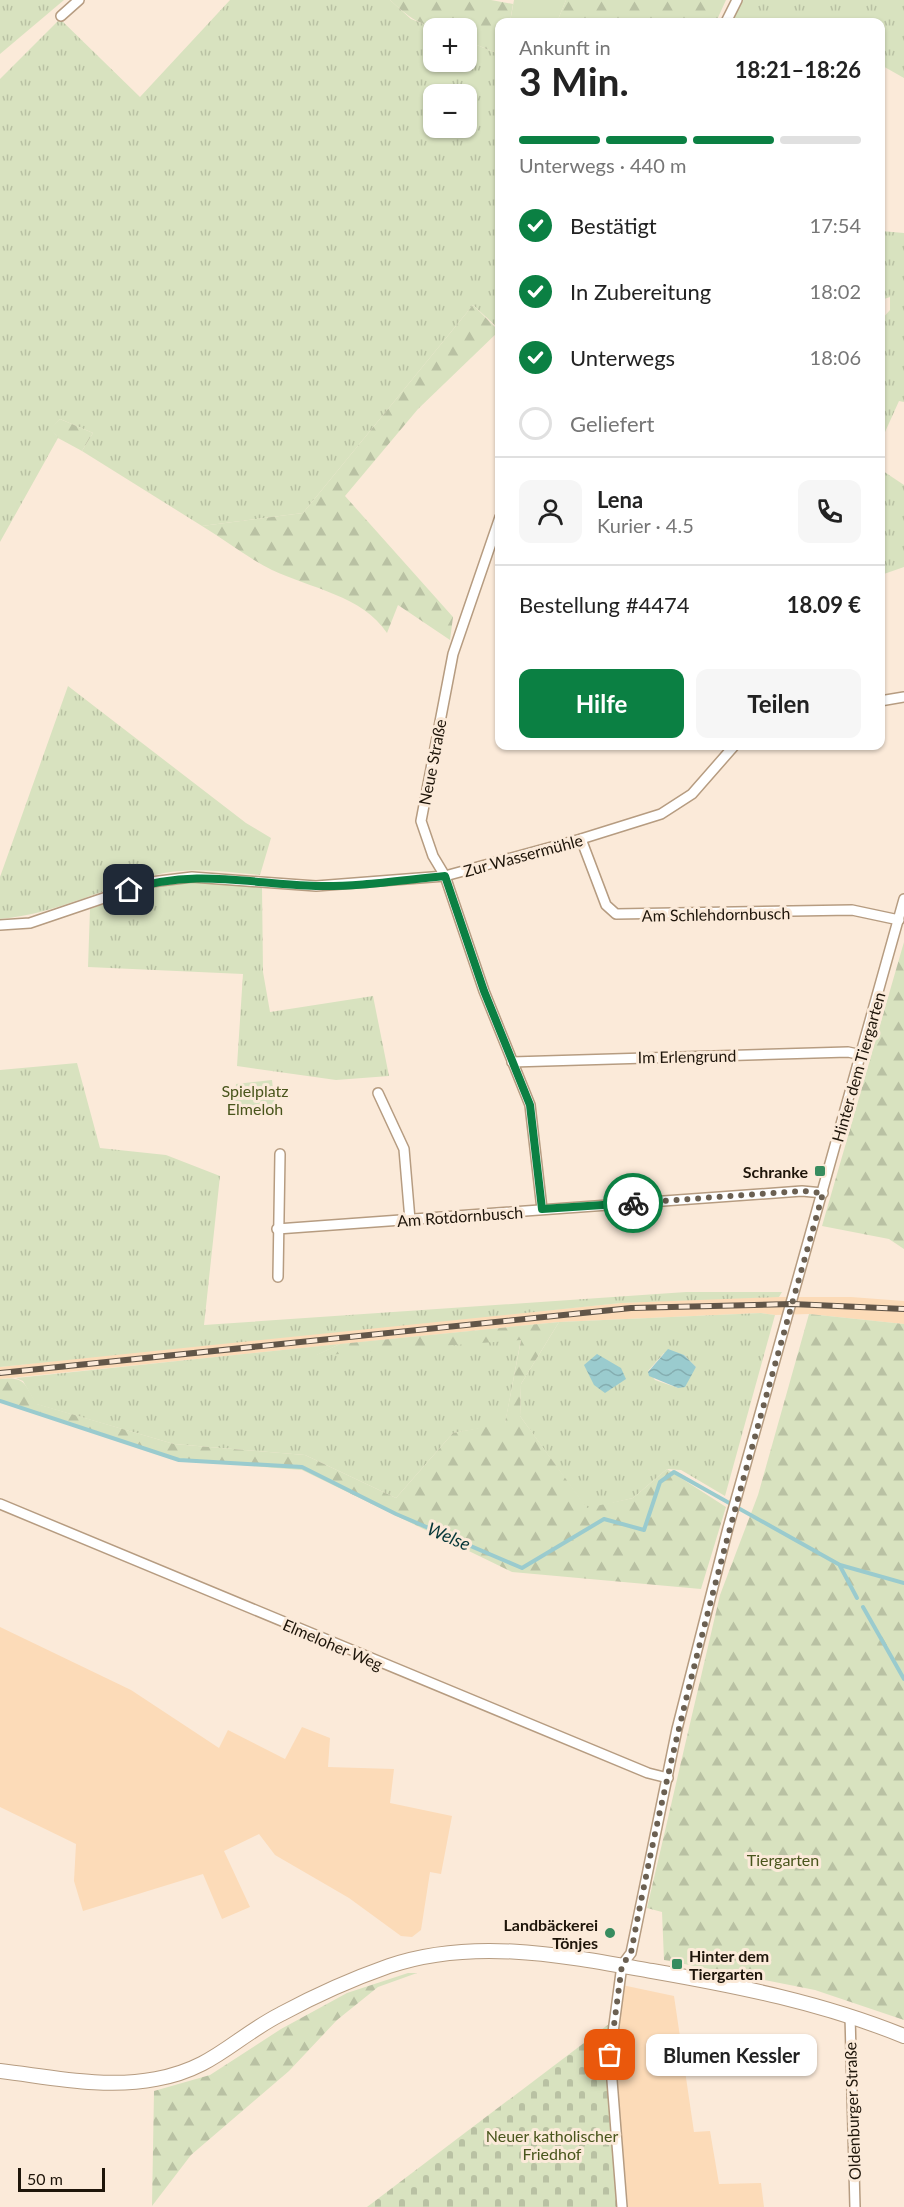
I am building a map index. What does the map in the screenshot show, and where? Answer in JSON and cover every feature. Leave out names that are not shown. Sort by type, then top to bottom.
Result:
[{"type":"main road","points":[[0,2071],[90,2082],[131,2083],[157,2079],[187,2071],[214,2059],[280,2014],[338,1985],[418,1958],[462,1951],[494,1950],[622,1965],[768,1993],[850,2015],[904,2036]]},
{"type":"street","points":[[61,16],[79,0]]},
{"type":"street","points":[[728,18],[737,0]]},
{"type":"street","name":"Neue Straße","points":[[495,532],[453,654],[421,821],[433,856],[445,876],[512,1062],[530,1105],[542,1209]]},
{"type":"street","points":[[885,700],[904,697]]},
{"type":"street","name":"Zur Wassermühle","points":[[0,926],[30,923],[151,882],[192,877],[316,886],[445,876],[581,839],[676,807],[692,794],[730,750]]},
{"type":"street","name":"Am Schlehdornbusch","points":[[581,839],[606,905],[616,914],[852,910],[899,920]]},
{"type":"street","name":"Hinter dem Tiergarten","points":[[622,2207],[610,2055],[622,1965],[631,1953],[677,1728],[730,1522],[904,899]]},
{"type":"street","name":"Im Erlengrund","points":[[512,1062],[827,1052],[862,1055]]},
{"type":"street","points":[[378,1093],[404,1149],[410,1220]]},
{"type":"street","points":[[278,1277],[280,1154]]},
{"type":"street","name":"Am Rotdornbusch","points":[[277,1229],[802,1191],[823,1193]]},
{"type":"street","name":"Elmeloher Weg","points":[[0,1504],[394,1669],[648,1773],[668,1778]]},
{"type":"street","name":"Oldenburger Straße","points":[[850,2015],[855,2207]]},
{"type":"shaded area","points":[[747,1297],[851,1297],[904,1301],[904,1324],[809,1314],[761,1313],[559,1322],[0,1379],[0,1367],[215,1343],[621,1303]]},
{"type":"shaded area","points":[[0,1627],[131,1690],[219,1748],[228,1730],[285,1759],[302,1727],[330,1738],[328,1767],[394,1769],[390,1803],[452,1816],[441,1874],[430,1872],[421,1930],[412,1937],[401,1936],[349,1898],[275,1855],[259,1834],[224,1851],[250,1907],[222,1919],[203,1874],[83,1911],[74,1881],[76,1844],[0,1807]]},
{"type":"shaded area","points":[[622,1985],[674,1996],[694,2132],[710,2131],[719,2184],[761,2183],[764,2207],[628,2207],[614,2046]]},
{"type":"green space","points":[[0,0],[64,0],[0,54]]},
{"type":"green space","points":[[230,0],[390,0],[411,19],[423,24],[423,72],[477,72],[477,45],[495,52],[495,325],[473,305],[303,513],[202,526],[82,451],[93,433],[60,419],[51,428],[58,438],[0,542],[0,79],[60,19],[140,97]]},
{"type":"green space","points":[[390,0],[491,0],[513,4],[511,18],[495,18],[495,52],[477,45],[477,18],[423,18],[423,24]]},
{"type":"green space","points":[[514,0],[566,0],[559,18],[511,18]]},
{"type":"green space","points":[[566,0],[726,0],[718,18],[559,18]]},
{"type":"green space","points":[[740,0],[904,0],[904,78],[885,67],[885,18],[732,18]]},
{"type":"green space","points":[[885,231],[904,233],[904,402],[899,401],[885,432],[885,316],[890,310],[890,297],[885,299]]},
{"type":"green space","points":[[473,305],[495,327],[495,335],[418,409],[345,496],[453,617],[450,640],[398,605],[387,633],[377,620],[364,610],[335,594],[272,570],[202,526],[303,513]]},
{"type":"green space","points":[[60,419],[93,433],[82,451],[58,438],[50,428]]},
{"type":"green space","points":[[885,472],[904,485],[904,567],[885,574]]},
{"type":"green space","points":[[68,686],[246,823],[271,838],[260,875],[200,870],[164,873],[42,911],[0,919],[0,877]]},
{"type":"green space","points":[[191,881],[262,887],[263,972],[270,1012],[373,996],[389,1076],[336,1080],[237,1066],[243,974],[88,967],[90,909],[151,888]]},
{"type":"green space","points":[[904,942],[904,1249],[889,1239],[822,1226]]},
{"type":"green space","points":[[77,1063],[100,1148],[166,1155],[220,1176],[204,1325],[686,1292],[782,1292],[779,1297],[621,1303],[0,1367],[0,1070]]},
{"type":"green space","name":"Spielplatz Elmeloh","points":[[272,1080],[276,1116],[233,1118],[236,1084]]},
{"type":"green space","points":[[761,1313],[775,1315],[725,1496],[681,1470],[667,1469],[633,1498],[587,1509],[520,1416],[521,1384],[559,1322]],"holes":[[[664,1353],[684,1355],[696,1367],[678,1388],[655,1380],[648,1371]]]},
{"type":"green space","name":"Tiergarten","points":[[809,1314],[904,1324],[904,2020],[815,1990],[664,1960],[662,1912],[647,1908],[720,1595],[758,1495]]},
{"type":"green space","points":[[559,1322],[521,1384],[520,1416],[587,1508],[633,1498],[667,1469],[726,1507],[701,1589],[512,1572],[302,1470],[178,1460],[0,1402],[0,1379],[20,1380],[37,1404],[174,1444],[305,1455],[396,1498],[453,1433],[505,1423],[521,1340],[314,1356],[340,1344]]},
{"type":"green space","points":[[521,1339],[505,1424],[453,1433],[396,1498],[305,1455],[174,1444],[36,1404],[23,1381],[16,1378],[340,1344],[317,1355]]},
{"type":"green space","points":[[408,1973],[417,1973],[378,1987],[337,2020],[289,2071],[191,2155],[152,2206],[154,2091],[210,2075],[281,2029],[347,1993]]},
{"type":"green space","name":"Neuer katholischer Friedhof","points":[[609,2024],[620,2207],[367,2207]]},
{"type":"water","points":[[668,1349],[684,1355],[696,1367],[685,1387],[678,1388],[649,1376],[648,1372]]},
{"type":"water","points":[[597,1354],[621,1368],[626,1379],[605,1393],[594,1385],[584,1365]]},
{"type":"waterway","name":"Welse","points":[[0,1401],[179,1460],[302,1467],[396,1514],[522,1568],[604,1519],[644,1530],[660,1482],[674,1472],[840,1565],[904,1583]]},
{"type":"waterway","name":"Welse","points":[[840,1566],[857,1598]]},
{"type":"waterway","name":"Welse","points":[[863,1607],[904,1679]]},
{"type":"railway","points":[[0,1373],[631,1308],[792,1304],[904,1309]]},
{"type":"way so far","points":[[610,2055],[622,1965],[631,1953],[677,1728],[728,1528],[823,1193],[802,1191],[633,1203]]},
{"type":"place","name":"Schranke","points":[[820,1171]]},
{"type":"place","name":"Landbäckerei Tönjes","points":[[610,1933]]},
{"type":"place","name":"Hinter dem Tiergarten","points":[[677,1964]]},
{"type":"place","name":"Blumen Kessler","points":[[610,2055]]},
{"type":"route","points":[[129,890],[151,882],[192,877],[316,886],[445,876],[484,991],[530,1105],[542,1209],[633,1203]]}]
